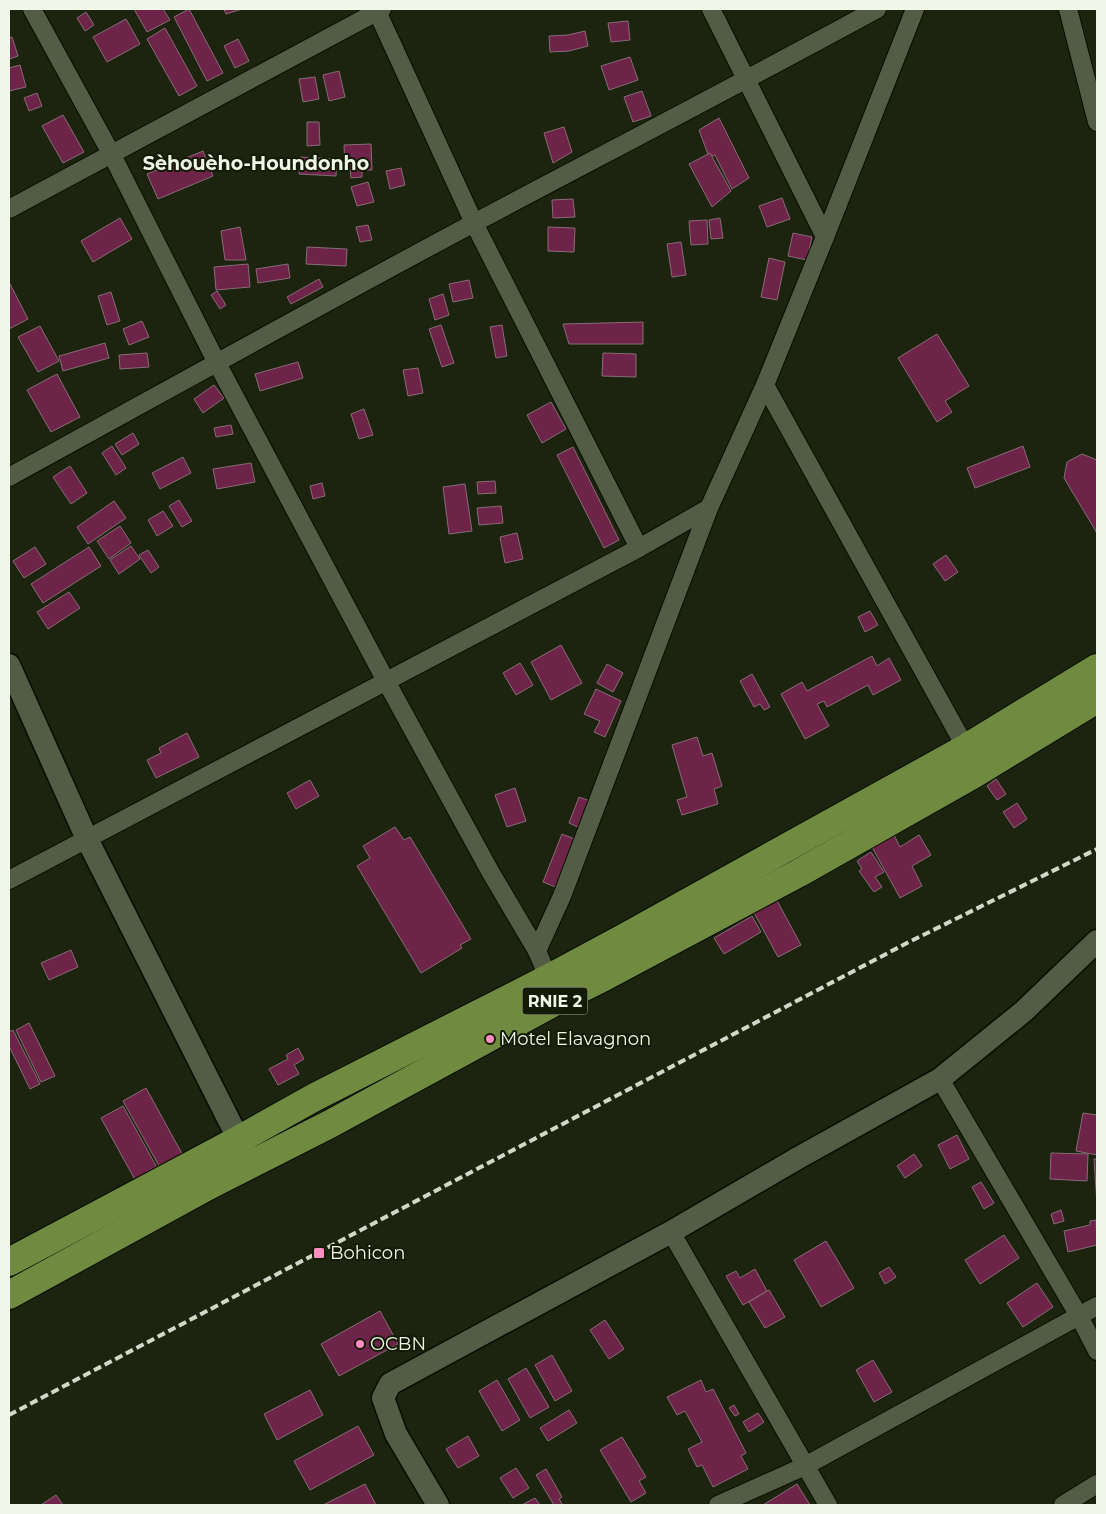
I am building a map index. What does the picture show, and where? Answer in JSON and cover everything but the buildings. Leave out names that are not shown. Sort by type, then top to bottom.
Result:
[{"type":"highway","name":"RNIE 2","points":[[9,1294],[251,1164],[330,1124],[784,848],[966,748],[1097,668]]},
{"type":"highway","name":"RNIE 2","points":[[9,1262],[315,1097],[554,989],[604,977],[799,873],[974,774],[1097,699]]},
{"type":"highway","points":[[1023,712],[1038,734]]},
{"type":"highway","points":[[784,848],[799,873]]},
{"type":"street","points":[[32,9],[112,155],[217,363],[386,681],[491,873],[537,951],[554,989]]},
{"type":"street","points":[[711,9],[825,237]]},
{"type":"street","points":[[9,477],[269,333],[747,80],[877,9]]},
{"type":"street","points":[[537,951],[562,896],[709,508],[765,384],[915,9]]},
{"type":"street","points":[[1068,9],[1097,122]]},
{"type":"street","points":[[9,209],[378,10],[474,223],[639,548]]},
{"type":"street","points":[[765,384],[966,748]]},
{"type":"street","points":[[9,880],[639,548],[709,508]]},
{"type":"street","points":[[9,665],[87,839],[251,1164]]},
{"type":"street","points":[[438,1505],[396,1434],[383,1398],[390,1384],[671,1232],[798,1158],[940,1079],[1024,1011],[1097,941]]},
{"type":"street","points":[[940,1079],[1079,1316],[1097,1351]]},
{"type":"street","points":[[671,1232],[828,1505]]},
{"type":"street","points":[[718,1505],[804,1466],[1097,1306]]},
{"type":"street","points":[[1063,1505],[1097,1484]]},
{"type":"railway","points":[[9,1415],[907,943],[1097,849]]},
{"type":"place","name":"Motel Elavagnon","points":[[490,1039]]},
{"type":"place","name":"Bohicon","points":[[319,1253]]},
{"type":"place","name":"OCBN","points":[[360,1344]]},
{"type":"district","name":"Sèhouèho-Houndonho","points":[[256,163]]}]
